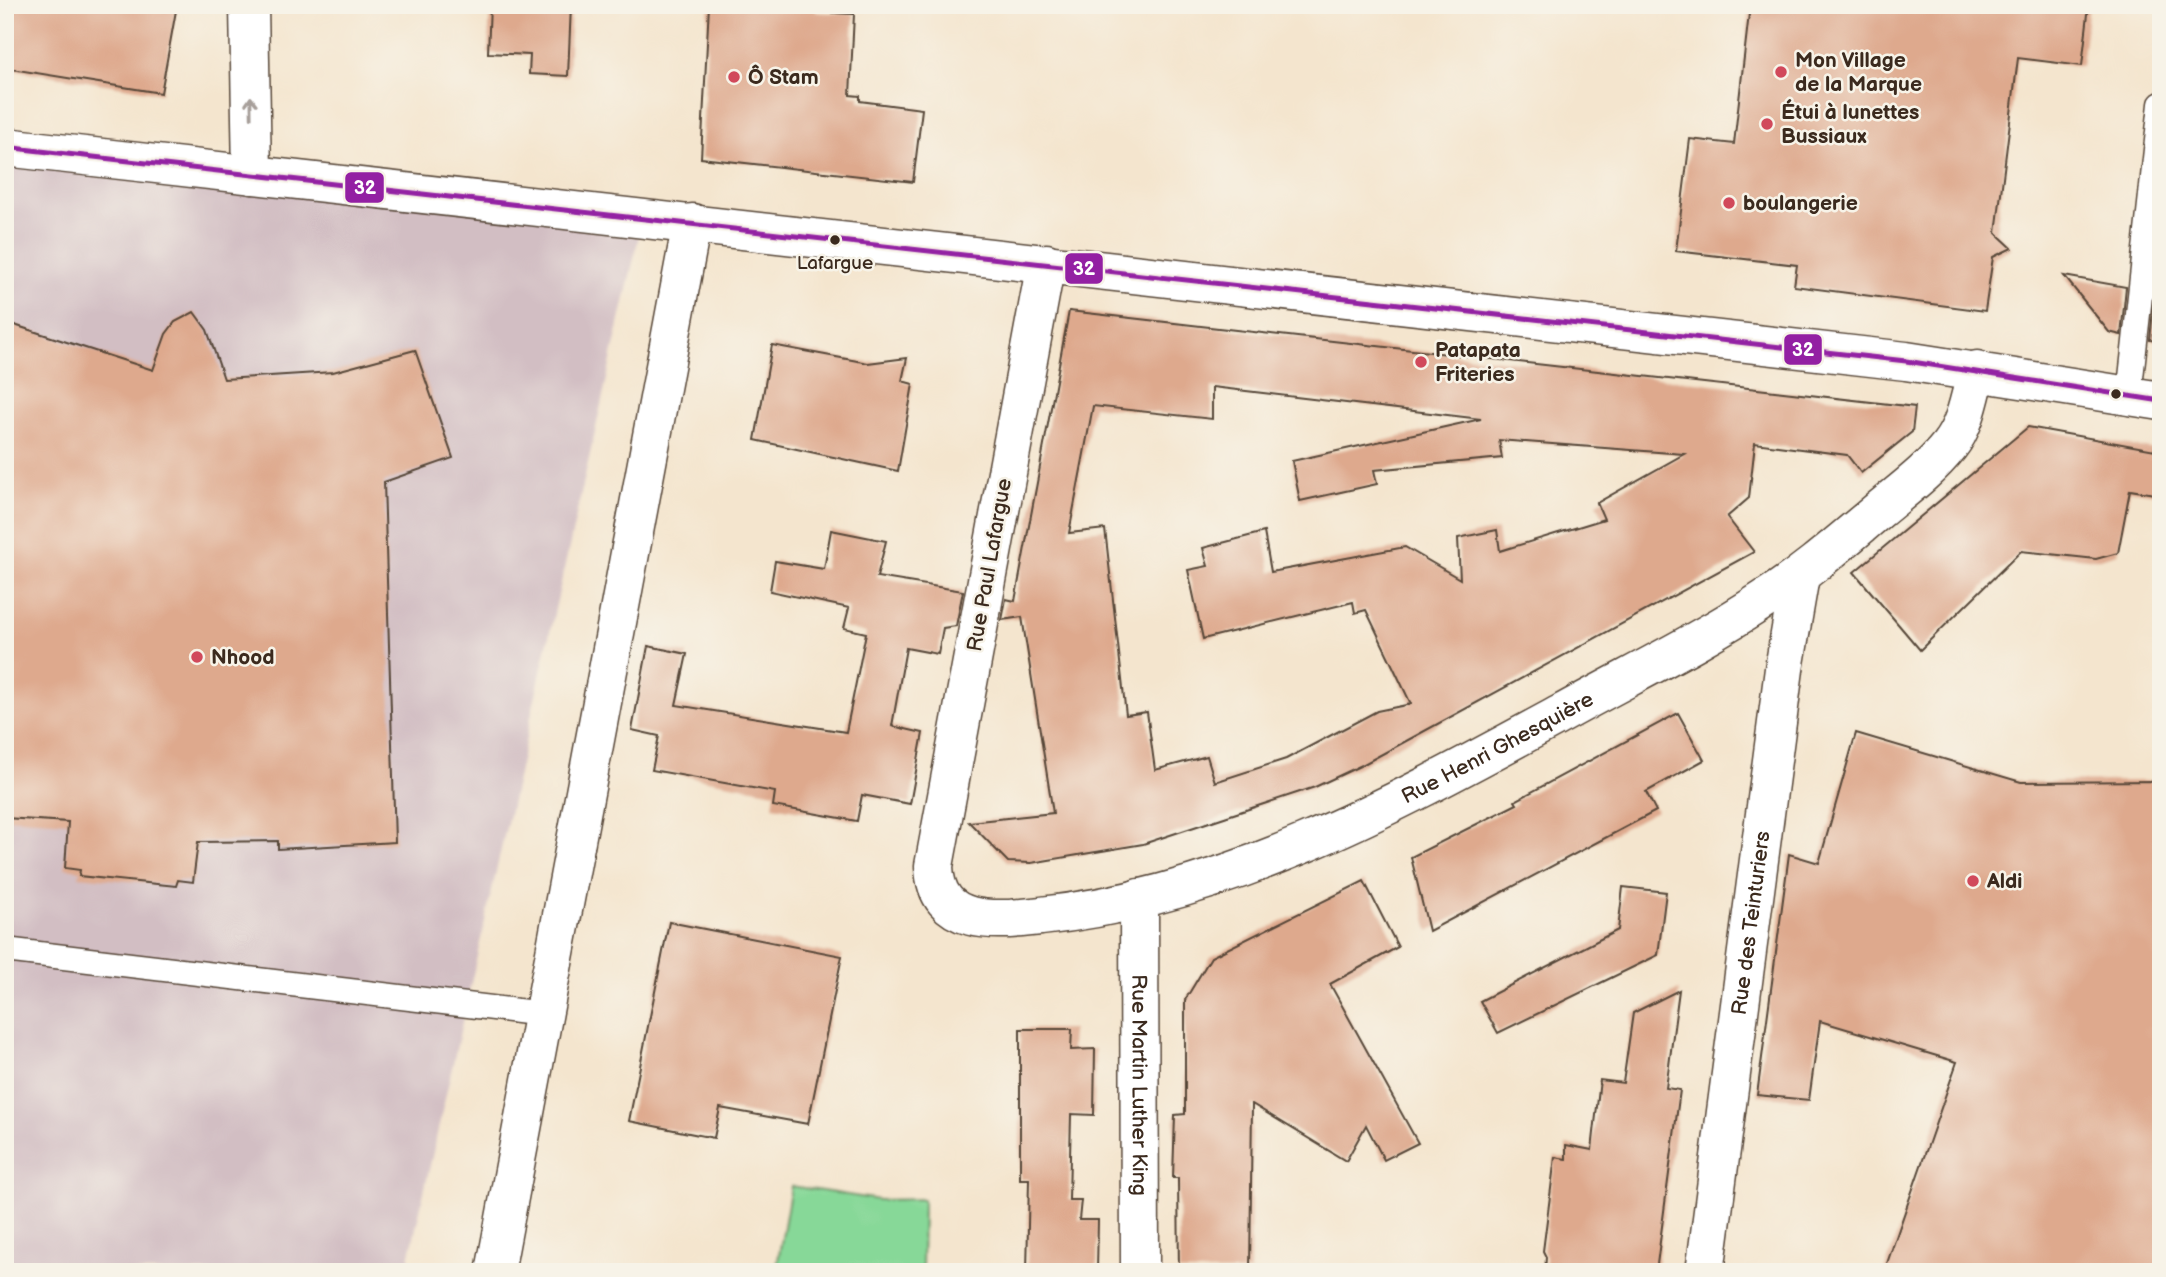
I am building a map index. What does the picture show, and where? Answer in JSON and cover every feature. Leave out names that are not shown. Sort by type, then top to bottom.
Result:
[{"type":"street","points":[[248,5],[252,175]]},
{"type":"street","points":[[5,148],[692,223],[1976,370],[2145,398]]},
{"type":"street","points":[[495,1272],[692,223]]},
{"type":"street","name":"Rue Paul Lafargue","points":[[934,866],[1046,263]]},
{"type":"street","name":"Rue Henri Ghesquière","points":[[934,866],[934,882],[946,901],[965,915],[988,920],[1058,915],[1139,898],[1269,859],[1399,803],[1732,620],[1800,576],[1930,468],[1951,444],[1965,416],[1976,370]]},
{"type":"street","name":"Rue des Teinturiers","points":[[1705,1272],[1784,669],[1800,576]]},
{"type":"street","name":"Rue Martin Luther King","points":[[1139,898],[1140,1272]]},
{"type":"lane","points":[[2145,398],[2161,104]]},
{"type":"lane","points":[[5,950],[543,1014]]},
{"type":"shaded area","points":[[5,158],[643,218],[406,1272],[5,1272]]},
{"type":"green space","points":[[791,1186],[879,1200],[923,1199],[922,1272],[776,1272]]},
{"type":"building","points":[[5,5],[177,5],[161,93],[5,68]]},
{"type":"building","points":[[490,5],[571,5],[568,76],[529,74],[530,55],[488,53]]},
{"type":"building","points":[[709,5],[816,5],[816,12],[854,14],[850,95],[860,96],[860,101],[922,109],[913,182],[701,158]]},
{"type":"building","points":[[1750,5],[2089,5],[2082,66],[2018,58],[1996,233],[2012,248],[1993,257],[1985,311],[1794,286],[1797,265],[1676,251],[1690,139],[1734,144]]},
{"type":"building","points":[[2064,276],[2126,287],[2121,335],[2109,332]]},
{"type":"building","points":[[2155,292],[2161,293],[2161,342],[2150,340]]},
{"type":"building","points":[[1069,311],[1915,407],[1912,432],[1861,473],[1847,455],[1755,443],[1749,498],[1727,517],[1754,552],[1362,765],[1315,787],[1143,844],[1031,863],[1008,862],[969,822],[1053,813],[1022,617],[1002,620],[1006,599],[1015,601]],"holes":[[[1212,387],[1481,419],[1292,461],[1300,501],[1377,484],[1374,470],[1502,458],[1499,440],[1684,454],[1597,503],[1604,519],[1500,551],[1497,530],[1458,538],[1460,579],[1405,547],[1271,572],[1264,532],[1203,548],[1208,566],[1188,570],[1203,639],[1353,602],[1355,613],[1366,610],[1411,704],[1377,711],[1286,759],[1215,782],[1207,756],[1155,770],[1147,712],[1126,715],[1105,529],[1069,533],[1093,406],[1212,419]]]},
{"type":"building","name":"Nhood","points":[[194,312],[207,330],[224,379],[333,372],[415,350],[453,458],[384,482],[395,842],[278,849],[278,841],[198,842],[193,882],[178,880],[176,886],[79,876],[80,870],[65,868],[68,822],[5,818],[5,322],[153,370],[166,334],[175,322]]},
{"type":"building","points":[[772,345],[868,363],[907,358],[902,381],[913,384],[898,471],[755,440]]},
{"type":"building","points":[[2028,427],[2161,451],[2161,495],[2130,490],[2118,553],[2096,559],[2021,551],[1920,650],[1854,572]]},
{"type":"building","points":[[831,530],[886,541],[877,577],[963,591],[956,626],[943,628],[938,654],[906,648],[892,726],[923,733],[910,804],[862,795],[857,821],[773,806],[775,792],[652,770],[659,736],[632,730],[648,646],[687,654],[676,705],[846,732],[866,633],[844,628],[849,608],[770,591],[775,561],[824,569]]},
{"type":"building","points":[[1678,713],[1704,760],[1646,792],[1656,811],[1429,931],[1411,857],[1517,804],[1515,801]]},
{"type":"building","points":[[1856,733],[2021,782],[2161,781],[2161,1272],[1884,1272],[1957,1062],[1820,1021],[1809,1100],[1757,1095],[1789,854],[1819,863]]},
{"type":"building","points":[[1364,881],[1398,947],[1330,984],[1418,1143],[1384,1160],[1366,1125],[1346,1161],[1252,1104],[1250,1272],[1179,1272],[1178,1178],[1173,1178],[1175,1115],[1185,1114],[1185,1000],[1211,957]]},
{"type":"building","points":[[1623,887],[1666,892],[1658,955],[1498,1033],[1480,1001],[1618,930]]},
{"type":"building","points":[[669,922],[842,956],[808,1124],[720,1108],[714,1138],[629,1121]]},
{"type":"building","points":[[1679,990],[1666,1088],[1680,1090],[1656,1272],[1545,1272],[1546,1257],[1543,1251],[1555,1157],[1566,1159],[1566,1145],[1592,1150],[1600,1080],[1623,1083],[1633,1013]]},
{"type":"building","points":[[1020,1029],[1072,1029],[1071,1050],[1095,1049],[1094,1115],[1071,1114],[1069,1200],[1081,1200],[1079,1220],[1098,1220],[1097,1272],[1027,1272],[1029,1179],[1020,1179]]},
{"type":"transit line","name":"32","points":[[5,147],[1906,361],[2161,401]]},
{"type":"place","name":"Mon Village de la Marque","points":[[1781,72]]},
{"type":"place","name":"Ô Stam","points":[[734,77]]},
{"type":"place","name":"Étui à lunettes Bussiaux","points":[[1767,124]]},
{"type":"place","name":"boulangerie","points":[[1729,203]]},
{"type":"place","name":"Lafargue","points":[[835,240]]},
{"type":"place","name":"Patapata Friteries","points":[[1421,362]]},
{"type":"place","name":"Nhood","points":[[197,657]]},
{"type":"place","name":"Aldi","points":[[1973,881]]}]
